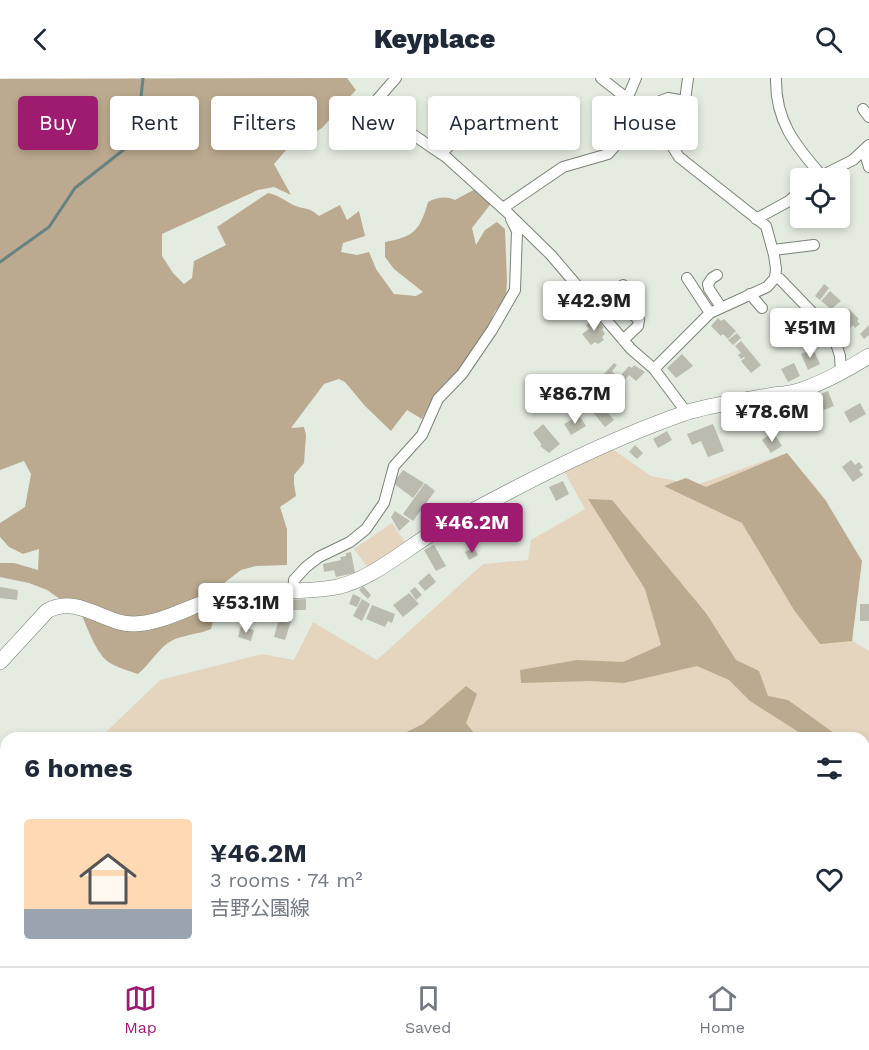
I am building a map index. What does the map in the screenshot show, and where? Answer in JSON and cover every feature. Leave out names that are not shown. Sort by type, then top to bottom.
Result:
[{"type":"main road","points":[[0,662],[47,611],[57,606],[77,606],[120,622],[132,624],[159,619],[228,595],[339,586],[364,578],[416,542],[495,498],[630,433],[687,412],[803,390],[841,373],[869,356]]},
{"type":"street","points":[[396,78],[375,102],[378,111],[441,154],[506,210],[551,255],[623,340],[654,369],[687,412]]},
{"type":"street","points":[[601,78],[623,96]]},
{"type":"street","points":[[628,96],[636,78]]},
{"type":"street","points":[[686,96],[688,78]]},
{"type":"street","points":[[776,78],[776,94],[784,125],[795,145],[813,168]]},
{"type":"street","points":[[837,168],[853,160],[866,148]]},
{"type":"street","points":[[866,148],[869,167]]},
{"type":"street","points":[[441,154],[445,150]]},
{"type":"street","points":[[506,210],[562,167],[608,153],[611,150]]},
{"type":"street","points":[[654,369],[710,313],[767,287],[775,277],[776,269],[766,226],[679,157],[675,150]]},
{"type":"street","points":[[756,219],[790,200]]},
{"type":"street","points":[[293,591],[294,580],[306,567],[319,557],[350,542],[366,529],[384,503],[394,466],[422,435],[438,399],[462,374],[492,330],[515,290],[517,231],[506,210]]},
{"type":"street","points":[[773,250],[814,244]]},
{"type":"street","points":[[717,275],[711,278],[708,284],[721,307]]},
{"type":"street","points":[[775,277],[780,279],[833,334],[840,356],[841,373]]},
{"type":"street","points":[[687,278],[710,313]]},
{"type":"street","points":[[598,309],[616,295],[623,285]]},
{"type":"street","points":[[750,294],[762,308]]},
{"type":"street","points":[[623,340],[639,326],[639,320],[629,311]]},
{"type":"shaded area","points":[[347,78],[356,90],[351,96],[329,96],[329,120],[317,131],[317,96],[211,96],[211,150],[286,150],[274,164],[291,195],[274,187],[258,190],[162,234],[162,256],[173,273],[184,284],[192,278],[194,261],[226,245],[217,227],[268,193],[319,216],[340,205],[347,220],[359,211],[365,236],[343,243],[341,252],[357,255],[369,252],[376,269],[394,294],[416,296],[423,292],[394,269],[385,257],[385,242],[403,238],[414,231],[419,226],[428,202],[442,198],[455,200],[477,188],[493,201],[472,228],[476,245],[485,230],[497,222],[505,229],[506,297],[494,313],[484,340],[428,408],[422,419],[407,410],[391,431],[365,406],[345,382],[339,379],[324,384],[291,428],[304,427],[306,435],[304,463],[294,475],[296,496],[280,507],[287,529],[287,565],[256,566],[241,570],[210,594],[215,613],[211,629],[177,638],[168,643],[138,674],[110,663],[98,651],[75,601],[60,599],[47,590],[29,583],[0,577],[0,563],[14,563],[38,570],[39,549],[23,554],[9,547],[0,537],[0,523],[25,507],[31,474],[24,461],[0,470],[0,79]]},
{"type":"shaded area","points":[[611,448],[651,476],[696,485],[787,453],[827,501],[840,543],[855,572],[859,590],[851,618],[853,641],[869,651],[869,732],[106,732],[160,680],[262,654],[294,660],[313,622],[377,660],[483,564],[528,560],[531,540],[585,509],[564,471]]},
{"type":"shaded area","points":[[787,453],[826,501],[862,561],[852,641],[820,644],[794,610],[742,523],[664,486],[686,478],[706,487]]},
{"type":"shaded area","points":[[588,499],[612,500],[706,613],[736,660],[759,671],[768,696],[788,700],[833,732],[799,732],[750,701],[729,680],[697,666],[624,683],[589,681],[521,683],[520,670],[577,660],[623,662],[661,645],[645,589]]},
{"type":"shaded area","points":[[392,523],[405,542],[368,568],[354,549]]},
{"type":"shaded area","points":[[466,686],[477,694],[466,723],[473,732],[406,732],[423,724]]},
{"type":"building","points":[[824,284],[829,288],[820,300],[815,296]]},
{"type":"building","points":[[830,291],[841,301],[831,309],[821,301]]},
{"type":"building","points":[[849,309],[859,319],[857,321],[860,324],[855,328],[853,325],[845,333],[835,322]]},
{"type":"building","points":[[596,317],[604,328],[602,329],[605,334],[602,337],[604,340],[591,345],[582,334],[589,329],[586,325]]},
{"type":"building","points":[[718,318],[721,321],[724,319],[736,331],[728,339],[723,334],[721,336],[711,326]]},
{"type":"building","points":[[869,325],[869,335],[864,339],[860,334]]},
{"type":"building","points":[[737,333],[741,338],[733,345],[728,340]]},
{"type":"building","points":[[741,341],[761,365],[751,373],[741,361],[745,358],[741,359],[738,355],[741,353],[735,346]]},
{"type":"building","points":[[813,349],[820,364],[808,370],[801,354]]},
{"type":"building","points":[[682,354],[693,366],[676,378],[667,368]]},
{"type":"building","points":[[614,363],[617,365],[612,371],[615,374],[609,380],[603,375]]},
{"type":"building","points":[[794,363],[800,376],[788,382],[781,369]]},
{"type":"building","points":[[634,365],[645,372],[636,381],[629,375],[625,380],[621,375],[629,366],[632,368]]},
{"type":"building","points":[[617,382],[624,389],[613,401],[606,394]]},
{"type":"building","points":[[579,385],[585,394],[578,400],[571,391]]},
{"type":"building","points":[[544,386],[547,390],[551,386],[559,397],[551,405],[549,403],[545,405],[543,402],[540,404],[532,394],[537,387],[539,389]]},
{"type":"building","points":[[828,391],[834,406],[824,410],[818,395]]},
{"type":"building","points":[[600,403],[614,420],[605,427],[591,410]]},
{"type":"building","points":[[860,403],[866,414],[850,423],[844,412]]},
{"type":"building","points":[[579,415],[586,426],[571,435],[564,424]]},
{"type":"building","points":[[543,424],[560,444],[549,453],[540,446],[542,445],[533,433]]},
{"type":"building","points":[[713,424],[724,451],[708,457],[701,441],[692,445],[687,434]]},
{"type":"building","points":[[667,431],[672,440],[658,448],[653,439]]},
{"type":"building","points":[[773,432],[782,446],[771,453],[762,440]]},
{"type":"building","points":[[635,445],[643,453],[637,459],[629,452]]},
{"type":"building","points":[[851,460],[855,465],[859,462],[863,467],[859,470],[863,475],[853,482],[842,467]]},
{"type":"building","points":[[403,470],[424,483],[413,498],[393,483]]},
{"type":"building","points":[[563,481],[569,494],[556,501],[549,487]]},
{"type":"building","points":[[425,483],[435,491],[413,521],[403,514]]},
{"type":"building","points":[[496,508],[502,519],[493,523],[488,512]]},
{"type":"building","points":[[395,511],[410,521],[399,531],[391,517]]},
{"type":"building","points":[[473,520],[479,533],[465,539],[462,527]]},
{"type":"building","points":[[502,524],[508,536],[496,542],[490,530]]},
{"type":"building","points":[[434,545],[446,566],[436,571],[424,550]]},
{"type":"building","points":[[474,547],[478,555],[469,560],[465,552]]},
{"type":"building","points":[[351,552],[355,573],[336,577],[334,570],[324,572],[323,564],[341,560],[340,557]]},
{"type":"building","points":[[429,573],[436,582],[425,591],[418,583]]},
{"type":"building","points":[[363,586],[371,595],[368,599],[359,590]]},
{"type":"building","points":[[0,587],[18,590],[17,600],[0,598]]},
{"type":"building","points":[[415,587],[422,595],[416,600],[410,591]]},
{"type":"building","points":[[409,593],[419,604],[403,617],[393,605]]},
{"type":"building","points":[[353,594],[361,598],[357,607],[349,604]]},
{"type":"building","points":[[306,599],[306,610],[287,610],[287,600]]},
{"type":"building","points":[[362,599],[370,604],[362,621],[353,616]]},
{"type":"building","points":[[860,604],[869,604],[869,621],[860,621]]},
{"type":"building","points":[[372,605],[395,614],[392,623],[388,621],[385,627],[366,619]]},
{"type":"building","points":[[229,607],[244,610],[241,622],[227,619]]},
{"type":"building","points":[[279,618],[291,621],[285,640],[274,637]]},
{"type":"building","points":[[241,626],[254,630],[251,641],[238,637]]},
{"type":"waterway","points":[[0,262],[49,227],[75,188],[126,148],[138,126],[143,78]]}]
